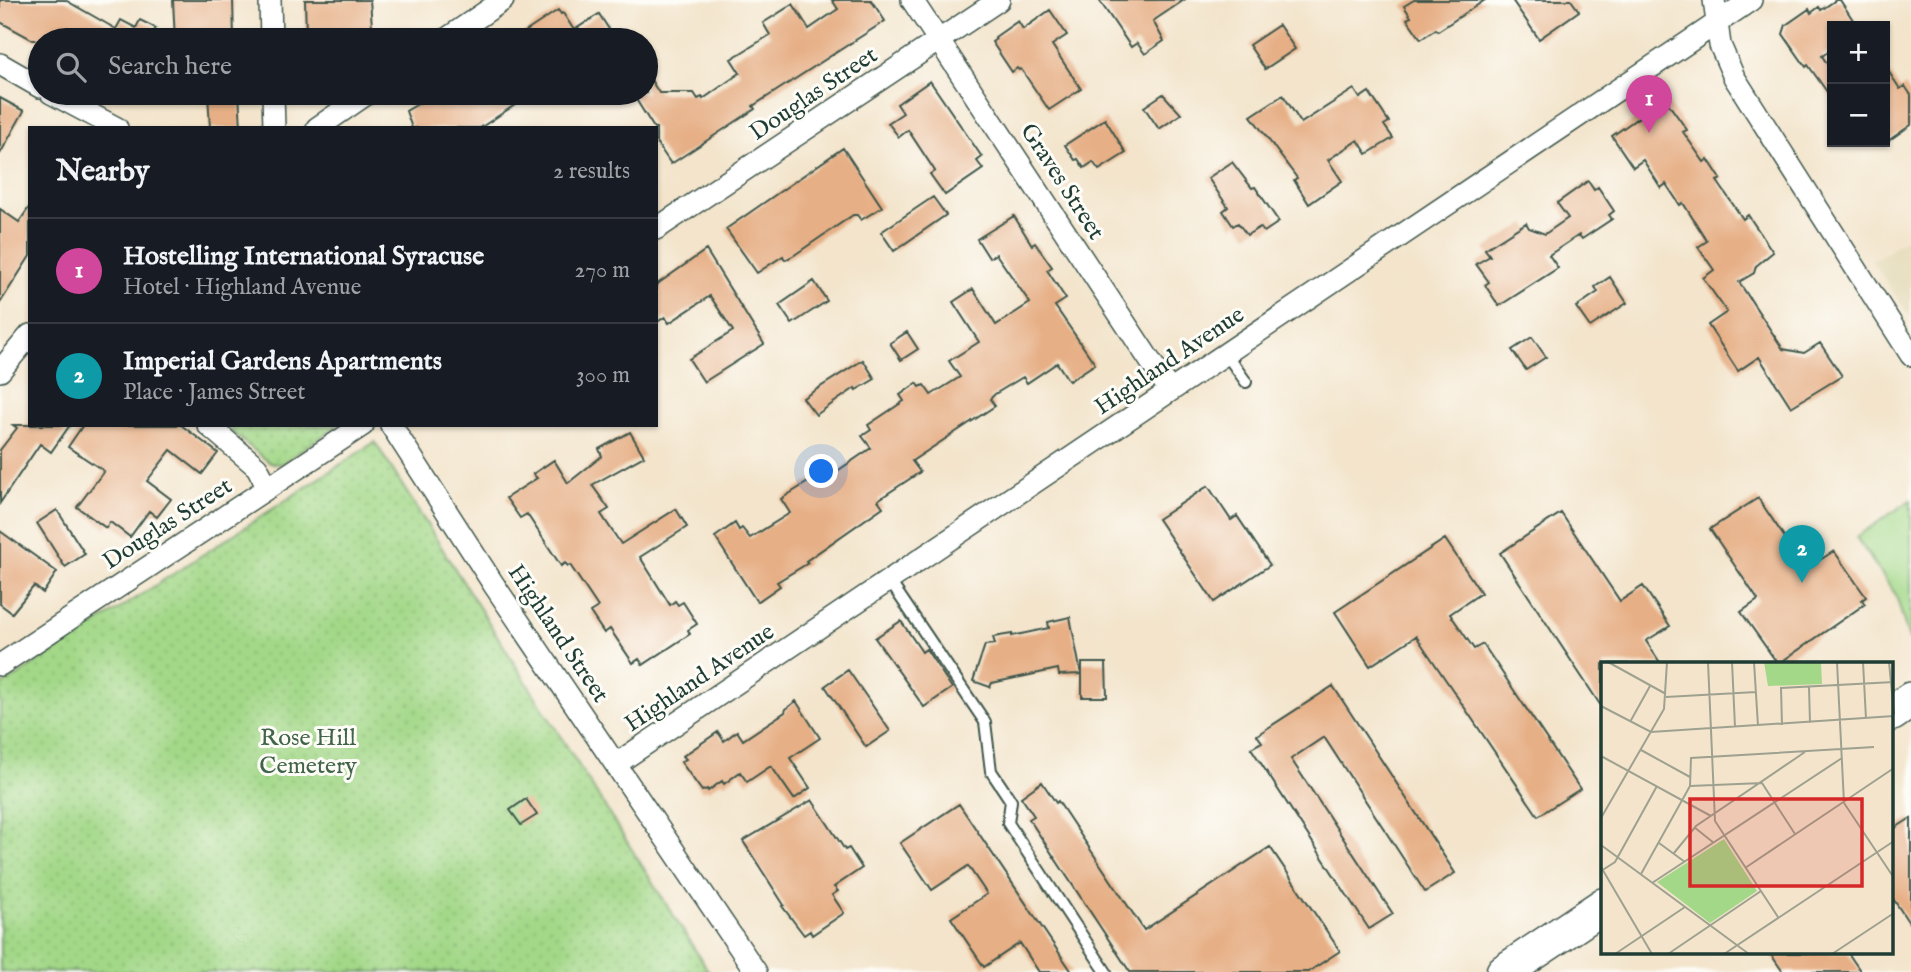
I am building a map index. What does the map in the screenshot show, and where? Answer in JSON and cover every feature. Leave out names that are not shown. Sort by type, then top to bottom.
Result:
[{"type":"main road","points":[[1894,712],[1911,700]]},
{"type":"main road","points":[[1504,972],[1601,907]]},
{"type":"street","points":[[270,0],[271,28]]},
{"type":"street","points":[[462,28],[503,0]]},
{"type":"street","name":"Graves Street","points":[[912,0],[1170,391]]},
{"type":"street","name":"Douglas Street","points":[[658,228],[999,0]]},
{"type":"street","points":[[1714,0],[1715,24],[1720,46],[1734,77],[1911,355]]},
{"type":"street","name":"Highland Avenue","points":[[616,764],[1751,0]]},
{"type":"street","points":[[0,64],[28,79]]},
{"type":"street","points":[[74,105],[113,126]]},
{"type":"street","points":[[273,105],[274,126]]},
{"type":"street","points":[[320,126],[351,105]]},
{"type":"street","points":[[0,371],[28,337]]},
{"type":"street","points":[[210,427],[257,467],[268,488]]},
{"type":"street","name":"Douglas Street","points":[[0,665],[360,427]]},
{"type":"street","name":"Highland Street","points":[[392,427],[494,585],[756,972]]},
{"type":"lane","points":[[1226,354],[1246,382]]},
{"type":"lane","points":[[889,580],[985,722],[991,771],[1011,801],[1008,823],[1106,972]]},
{"type":"shaded area","points":[[1911,235],[1911,318],[1872,261]]},
{"type":"green space","points":[[225,427],[336,427],[281,464],[270,463]]},
{"type":"green space","name":"Rose Hill Cemetery","points":[[375,442],[709,972],[0,972],[0,687]]},
{"type":"green space","points":[[1911,500],[1909,639],[1896,595],[1856,537]]},
{"type":"building","points":[[0,0],[65,0],[114,28],[28,28],[28,37],[0,22]]},
{"type":"building","points":[[173,0],[233,0],[234,28],[174,28]]},
{"type":"building","points":[[305,0],[370,0],[372,28],[306,28]]},
{"type":"building","points":[[832,0],[871,0],[885,21],[753,106],[755,109],[671,164],[658,145],[658,126],[653,126],[640,105],[658,105],[658,91],[694,93],[698,99],[703,99],[740,73],[731,59],[770,35],[763,23],[793,4],[809,29],[838,9]]},
{"type":"building","points":[[1099,0],[1184,0],[1153,21],[1164,41],[1145,54],[1137,43],[1131,47]]},
{"type":"building","points":[[1414,0],[1485,0],[1421,39],[1407,19],[1411,17],[1404,6]]},
{"type":"building","points":[[1512,0],[1571,0],[1579,11],[1539,39]]},
{"type":"building","points":[[1840,0],[1854,21],[1827,21],[1827,52],[1822,56],[1827,64],[1827,92],[1783,34],[1786,25],[1809,9],[1811,13],[1819,7],[1821,10]]},
{"type":"building","points":[[558,10],[573,28],[531,28]]},
{"type":"building","points":[[1050,10],[1067,35],[1052,45],[1081,89],[1049,110],[1021,69],[1017,68],[1012,72],[992,42],[1018,21],[1023,29]]},
{"type":"building","points":[[599,14],[608,28],[577,28]]},
{"type":"building","points":[[121,20],[136,28],[117,28]]},
{"type":"building","points":[[140,20],[156,28],[136,28]]},
{"type":"building","points":[[1279,25],[1295,49],[1265,69],[1249,45]]},
{"type":"building","points":[[1890,74],[1900,89],[1905,86],[1911,95],[1911,125],[1890,140]]},
{"type":"building","points":[[930,81],[982,157],[977,161],[983,169],[945,195],[930,174],[935,171],[908,130],[899,137],[888,123],[903,113],[897,104]]},
{"type":"building","points":[[1354,89],[1360,98],[1369,92],[1389,122],[1384,125],[1393,138],[1367,154],[1358,140],[1328,160],[1342,181],[1309,204],[1294,180],[1297,178],[1251,116],[1283,95],[1301,123]]},
{"type":"building","points":[[1163,94],[1181,114],[1159,129],[1144,107]]},
{"type":"building","points":[[0,98],[24,111],[0,154]]},
{"type":"building","points":[[1665,99],[1687,130],[1683,132],[1704,162],[1708,159],[1721,179],[1717,181],[1743,219],[1748,215],[1773,252],[1756,266],[1754,273],[1739,282],[1783,349],[1804,353],[1820,343],[1842,376],[1791,407],[1759,357],[1738,371],[1708,325],[1727,312],[1703,278],[1714,270],[1698,247],[1707,241],[1683,203],[1680,205],[1666,184],[1661,188],[1643,160],[1633,167],[1612,136]]},
{"type":"building","points":[[209,105],[240,105],[241,126],[210,126]]},
{"type":"building","points":[[416,105],[515,105],[483,126],[411,126],[406,111]]},
{"type":"building","points":[[1105,119],[1126,153],[1099,170],[1093,162],[1084,168],[1065,145]]},
{"type":"building","points":[[843,148],[882,207],[861,220],[857,215],[853,215],[793,256],[785,260],[783,256],[757,273],[726,229]]},
{"type":"building","points":[[1232,162],[1252,188],[1255,187],[1279,222],[1264,232],[1260,227],[1247,235],[1238,223],[1233,226],[1223,211],[1228,207],[1208,178]]},
{"type":"building","points":[[1588,181],[1594,190],[1598,187],[1614,211],[1609,215],[1612,219],[1582,239],[1579,235],[1549,255],[1558,268],[1499,306],[1485,285],[1489,282],[1476,264],[1490,256],[1485,249],[1526,223],[1529,228],[1545,234],[1568,218],[1557,203]]},
{"type":"building","points":[[933,197],[946,215],[894,251],[881,232]]},
{"type":"building","points":[[0,209],[19,222],[28,209],[28,259],[0,303]]},
{"type":"building","points":[[1014,216],[1032,245],[1035,243],[1052,267],[1047,270],[1066,299],[1055,306],[1095,364],[1069,381],[1057,363],[1027,383],[1023,377],[995,394],[990,399],[995,406],[912,461],[920,472],[878,500],[883,507],[806,561],[808,563],[777,582],[780,586],[757,602],[715,537],[735,523],[739,530],[742,528],[750,538],[790,513],[781,499],[821,474],[824,480],[871,448],[862,436],[871,430],[868,425],[904,401],[900,395],[917,383],[920,387],[924,385],[931,395],[960,377],[949,361],[979,342],[953,302],[973,289],[996,325],[1030,303],[996,254],[989,258],[977,239]]},
{"type":"building","points":[[706,250],[764,344],[704,382],[689,359],[733,331],[710,296],[669,323],[665,317],[658,322],[658,284]]},
{"type":"building","points":[[1610,277],[1627,303],[1590,327],[1576,307],[1598,292],[1595,287]]},
{"type":"building","points":[[814,281],[827,301],[792,324],[779,305]]},
{"type":"building","points":[[907,332],[918,349],[901,360],[890,343]]},
{"type":"building","points":[[1532,337],[1546,357],[1526,370],[1512,350]]},
{"type":"building","points":[[863,360],[875,379],[856,390],[855,388],[816,415],[803,398]]},
{"type":"building","points":[[13,425],[69,427],[51,452],[40,444],[0,503],[0,450],[17,428]]},
{"type":"building","points":[[82,427],[184,427],[218,453],[202,474],[171,450],[147,481],[171,499],[157,517],[149,511],[130,537],[110,522],[106,528],[77,507],[104,471],[68,447]]},
{"type":"building","points":[[630,432],[644,456],[592,485],[609,509],[601,514],[621,544],[676,509],[687,527],[640,557],[670,605],[675,601],[678,605],[683,602],[697,624],[688,630],[690,634],[643,665],[639,659],[633,663],[610,629],[604,633],[590,612],[598,607],[570,565],[565,563],[561,566],[527,514],[520,518],[506,498],[537,478],[533,474],[554,460],[568,483],[602,456],[599,449]]},
{"type":"building","points":[[1208,486],[1231,520],[1237,516],[1270,565],[1214,602],[1158,519]]},
{"type":"building","points":[[1758,498],[1806,569],[1834,551],[1866,597],[1862,600],[1865,604],[1781,662],[1777,662],[1741,612],[1758,600],[1710,529]]},
{"type":"building","points":[[57,510],[85,554],[65,567],[37,523]]},
{"type":"building","points":[[1561,513],[1620,601],[1643,586],[1670,626],[1646,641],[1660,662],[1601,662],[1601,706],[1500,553]]},
{"type":"building","points":[[0,531],[57,572],[43,593],[34,586],[12,613],[0,604]]},
{"type":"building","points":[[1445,539],[1481,593],[1450,614],[1474,649],[1483,644],[1580,789],[1538,816],[1416,636],[1370,666],[1335,612]]},
{"type":"building","points":[[1070,617],[1081,674],[1059,675],[1058,669],[992,683],[990,687],[973,681],[985,645],[995,644],[993,637],[1049,628],[1048,622]]},
{"type":"building","points":[[901,621],[922,652],[926,649],[952,688],[924,707],[875,638]]},
{"type":"building","points":[[1082,663],[1106,663],[1107,697],[1082,697]]},
{"type":"building","points":[[848,670],[890,731],[866,747],[825,686]]},
{"type":"building","points":[[1333,686],[1455,873],[1425,892],[1324,737],[1291,759],[1393,914],[1369,929],[1251,748],[1262,742],[1257,735]]},
{"type":"building","points":[[796,701],[820,738],[790,758],[810,788],[794,799],[771,766],[747,782],[740,772],[724,784],[722,781],[708,791],[702,791],[681,762],[686,759],[683,756],[718,732],[724,741],[737,731],[743,740],[785,712]]},
{"type":"building","points":[[1042,782],[1056,803],[1058,801],[1144,930],[1270,847],[1340,951],[1308,972],[1130,972],[1029,819],[1034,816],[1021,797]]},
{"type":"building","points":[[526,799],[537,815],[521,825],[510,810]]},
{"type":"building","points":[[812,800],[845,850],[849,848],[862,868],[834,887],[838,891],[832,895],[844,913],[812,935],[810,931],[804,935],[782,906],[784,905],[743,841]]},
{"type":"building","points":[[959,804],[1072,972],[1039,972],[1020,943],[984,967],[951,918],[987,894],[968,866],[932,890],[900,843]]},
{"type":"building","points":[[1911,818],[1911,926],[1894,900],[1894,829]]},
{"type":"building","points":[[1771,954],[1849,954],[1861,972],[1783,972]]},
{"type":"place","name":"Hostelling International Syracuse","points":[[1649,133]]},
{"type":"place","name":"Imperial Gardens Apartments","points":[[1802,583]]}]
